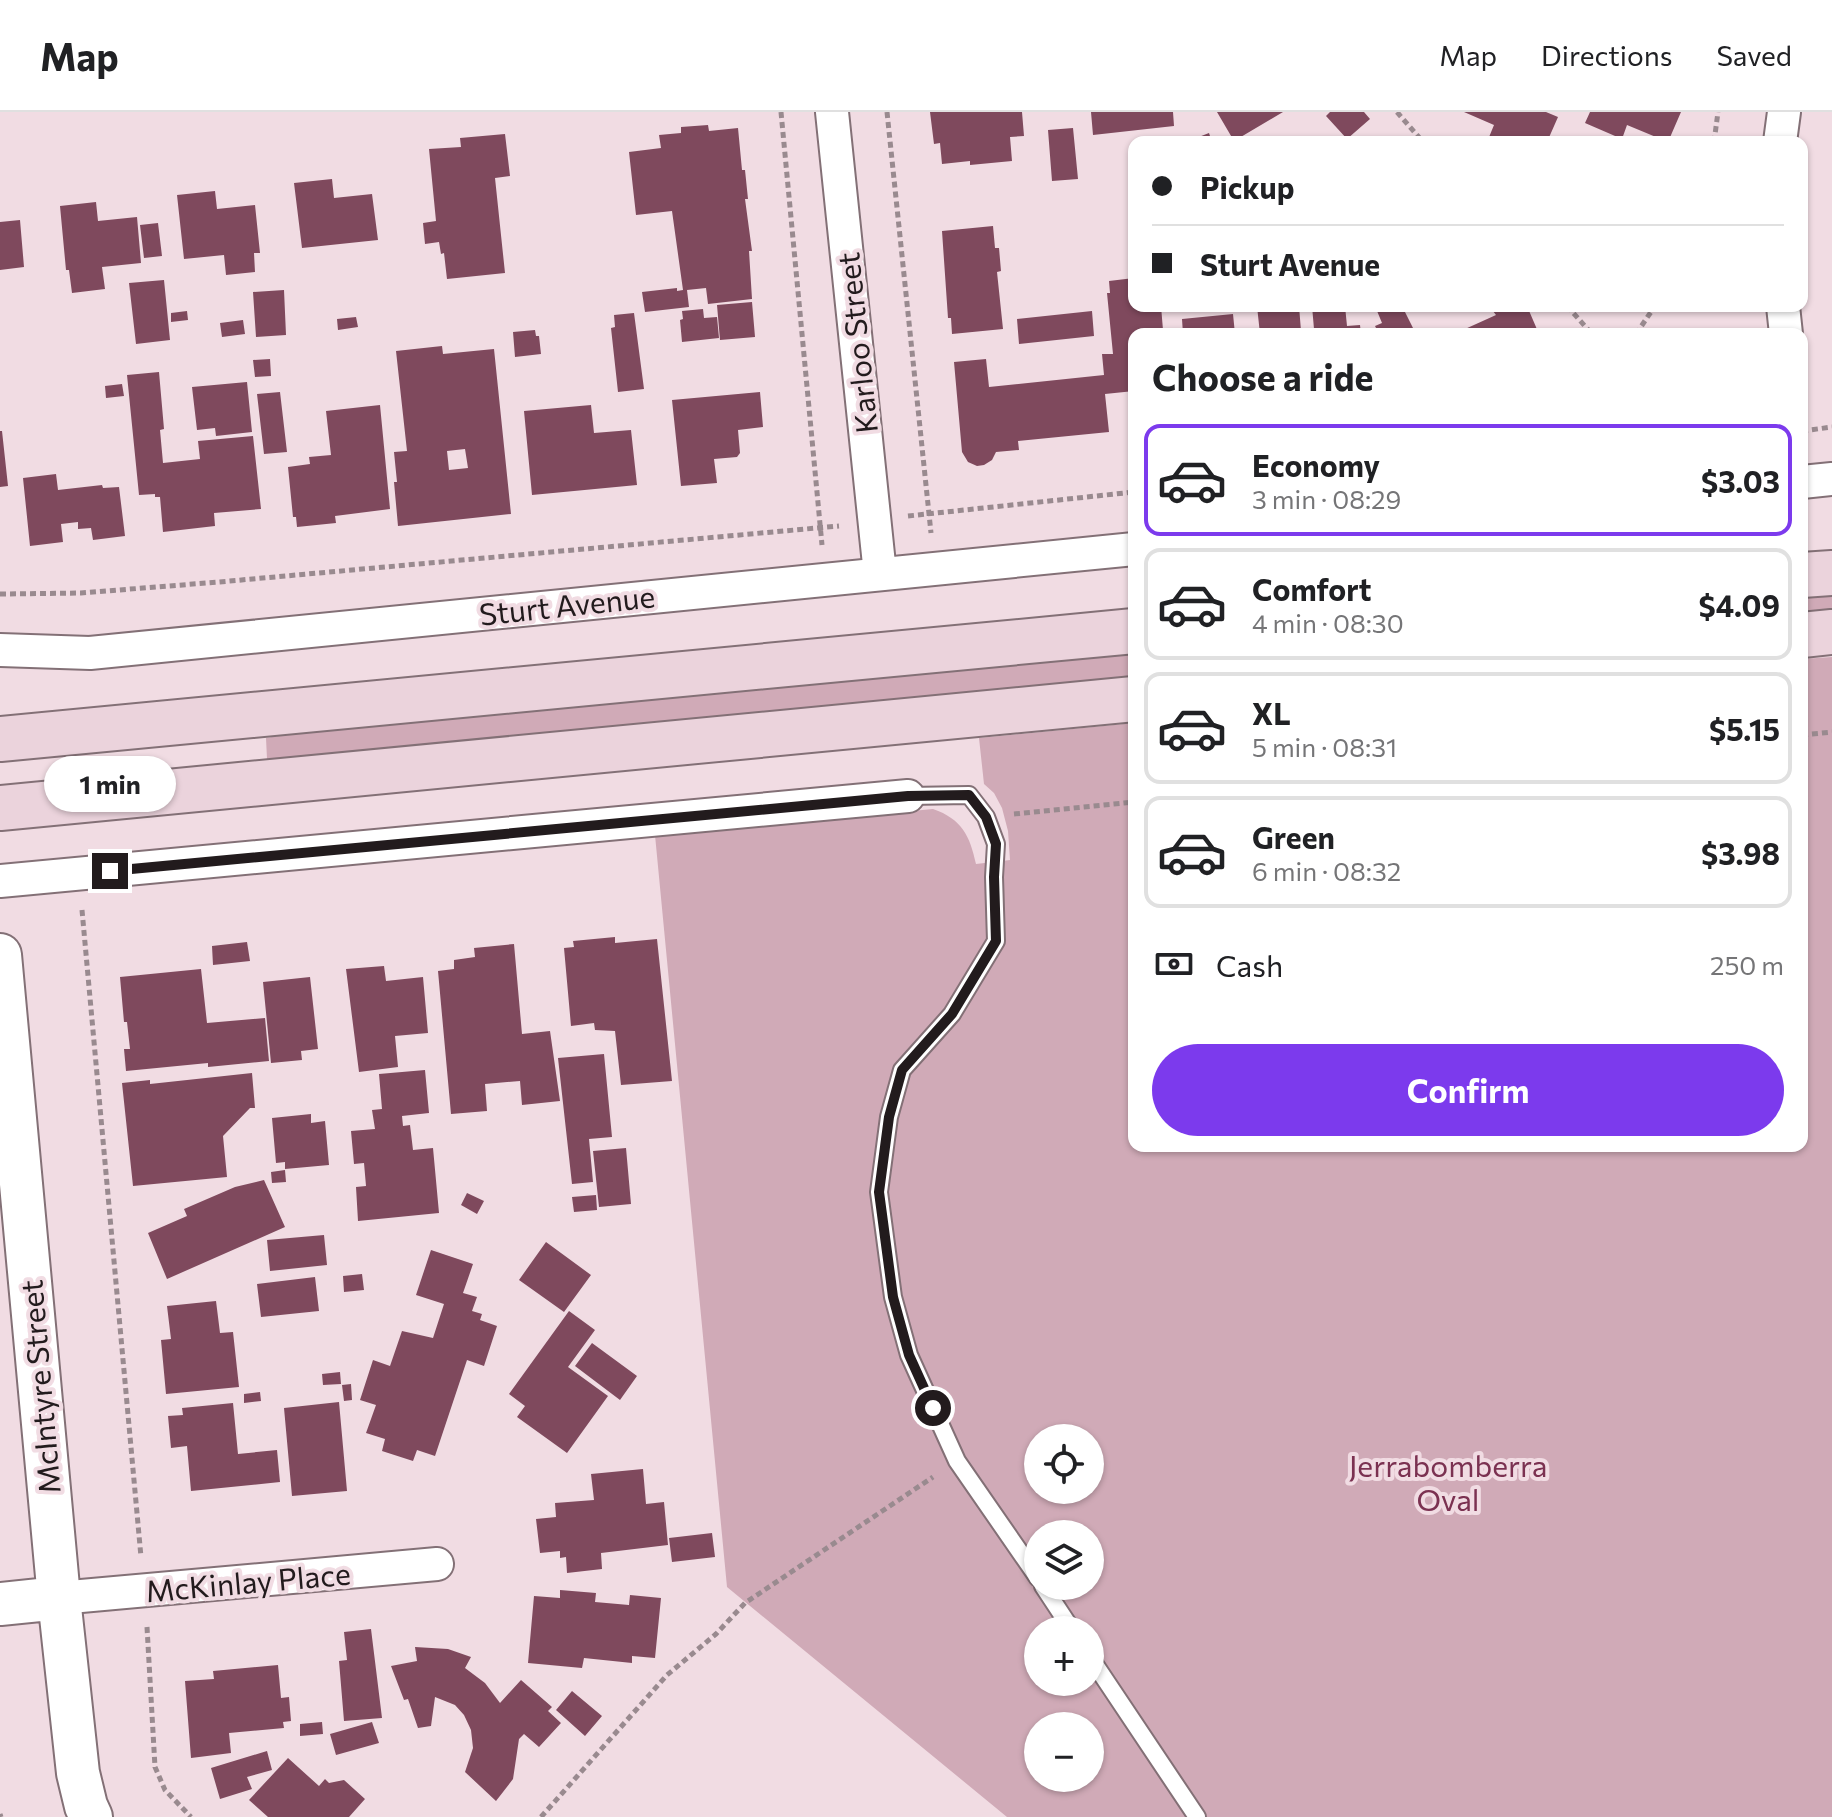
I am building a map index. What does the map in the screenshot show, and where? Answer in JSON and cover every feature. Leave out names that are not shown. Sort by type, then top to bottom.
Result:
[{"type":"main road","points":[[1808,577],[1832,575]]},
{"type":"main road","points":[[0,739],[1128,632]]},
{"type":"main road","points":[[1808,634],[1832,632]]},
{"type":"main road","points":[[0,808],[1128,700]]},
{"type":"street","name":"Karloo Street","points":[[832,112],[880,574]]},
{"type":"street","points":[[1781,136],[1784,112]]},
{"type":"street","points":[[1808,481],[1832,479]]},
{"type":"street","name":"Sturt Avenue","points":[[0,650],[90,653],[1128,550]]},
{"type":"street","points":[[0,881],[908,796]]},
{"type":"street","name":"McIntyre Street","points":[[0,955],[59,1598],[78,1773],[91,1817]]},
{"type":"street","name":"McKinlay Place","points":[[59,1598],[437,1564]]},
{"type":"street","points":[[0,1604],[59,1598]]},
{"type":"lane","points":[[908,796],[969,795],[986,817],[996,844],[996,941],[952,1014],[902,1070],[889,1117],[879,1192],[893,1297],[909,1355],[957,1461],[1024,1558]]},
{"type":"lane","points":[[1104,1678],[1197,1817]]},
{"type":"path","points":[[781,112],[825,578]]},
{"type":"path","points":[[887,112],[935,569]]},
{"type":"path","points":[[1397,112],[1418,136]]},
{"type":"path","points":[[1715,136],[1718,112]]},
{"type":"path","points":[[1572,312],[1587,328]]},
{"type":"path","points":[[1808,430],[1832,427]]},
{"type":"path","points":[[929,513],[1128,493]]},
{"type":"path","points":[[0,594],[81,593],[820,529]]},
{"type":"path","points":[[1808,734],[1832,732]]},
{"type":"path","points":[[81,905],[144,1591],[155,1767],[165,1790],[191,1817]]},
{"type":"path","points":[[541,1817],[667,1675],[716,1634],[745,1603],[957,1461]]},
{"type":"green space","points":[[1808,593],[1832,593],[1832,611],[1808,613]]},
{"type":"green space","points":[[1128,651],[1128,678],[267,759],[266,738],[326,728]]},
{"type":"green space","name":"Jerrabomberra Oval","points":[[1832,657],[1832,1817],[1007,1817],[727,1587],[655,835],[933,809],[958,823],[971,845],[976,864],[1010,860],[1008,831],[1002,808],[994,793],[984,784],[979,738],[1128,724],[1128,1152],[1808,1152],[1808,659]]},
{"type":"building","points":[[930,112],[1022,112],[1024,136],[1010,137],[1012,161],[942,164],[940,143],[934,144]]},
{"type":"building","points":[[1091,112],[1173,112],[1174,126],[1093,135]]},
{"type":"building","points":[[1217,112],[1283,112],[1242,136],[1231,136]]},
{"type":"building","points":[[1330,112],[1364,112],[1370,119],[1350,136],[1344,136],[1326,116]]},
{"type":"building","points":[[1464,112],[1546,112],[1558,117],[1550,136],[1489,136],[1494,125]]},
{"type":"building","points":[[1590,112],[1681,112],[1671,136],[1654,136],[1627,125],[1623,136],[1615,136],[1585,123]]},
{"type":"building","points":[[708,125],[709,131],[738,128],[748,199],[745,199],[752,251],[749,251],[752,299],[708,304],[706,288],[687,290],[689,307],[645,312],[642,292],[683,290],[672,211],[636,215],[629,152],[661,148],[659,135],[681,133],[681,127]]},
{"type":"building","points":[[1073,128],[1078,179],[1052,181],[1048,130]]},
{"type":"building","points":[[505,134],[510,176],[495,178],[505,273],[447,279],[444,253],[441,254],[439,242],[425,244],[423,223],[436,221],[429,149],[461,147],[460,138]]},
{"type":"building","points":[[332,179],[334,198],[372,194],[378,240],[302,248],[294,183]]},
{"type":"building","points":[[215,191],[217,209],[255,205],[260,253],[254,253],[255,272],[226,275],[224,255],[184,259],[177,195]]},
{"type":"building","points":[[96,202],[98,221],[137,217],[141,263],[102,267],[105,289],[72,293],[69,270],[66,270],[60,206]]},
{"type":"building","points":[[20,220],[24,267],[0,270],[0,222]]},
{"type":"building","points":[[158,223],[162,256],[144,258],[140,225]]},
{"type":"building","points":[[993,226],[995,248],[999,248],[1001,271],[997,272],[1003,329],[952,334],[951,318],[948,318],[942,231]]},
{"type":"building","points":[[1128,279],[1128,312],[1162,312],[1163,328],[1128,328],[1128,392],[1105,394],[1109,432],[1018,441],[1019,450],[996,452],[992,460],[984,465],[968,462],[962,452],[954,362],[986,359],[989,387],[1104,375],[1102,354],[1113,354],[1107,293],[1110,293],[1109,281]]},
{"type":"building","points":[[164,280],[170,340],[136,344],[129,283]]},
{"type":"building","points":[[284,290],[286,335],[256,337],[253,292]]},
{"type":"building","points":[[752,302],[755,337],[720,340],[717,305]]},
{"type":"building","points":[[703,309],[704,318],[717,317],[719,338],[682,342],[682,311]]},
{"type":"building","points":[[187,311],[188,320],[171,322],[171,313]]},
{"type":"building","points":[[1092,311],[1094,336],[1019,344],[1017,319]]},
{"type":"building","points":[[1258,312],[1299,312],[1301,328],[1259,328]]},
{"type":"building","points":[[1313,312],[1346,312],[1347,326],[1360,325],[1360,328],[1329,328],[1314,328]]},
{"type":"building","points":[[1377,312],[1405,312],[1413,328],[1376,328],[1382,323]]},
{"type":"building","points":[[1494,312],[1530,312],[1536,328],[1467,328],[1496,315]]},
{"type":"building","points":[[634,313],[644,389],[618,392],[611,328],[615,327],[614,315]]},
{"type":"building","points":[[1233,314],[1234,328],[1183,328],[1182,319]]},
{"type":"building","points":[[356,317],[358,327],[338,330],[337,319]]},
{"type":"building","points":[[243,320],[245,334],[222,337],[220,323]]},
{"type":"building","points":[[535,330],[536,336],[539,336],[541,354],[515,357],[513,332]]},
{"type":"building","points":[[442,346],[443,354],[494,349],[511,514],[398,526],[394,452],[407,451],[396,351]],"holes":[[[465,449],[468,468],[449,470],[447,451]]]},
{"type":"building","points":[[270,359],[271,376],[255,377],[253,360]]},
{"type":"building","points":[[159,372],[164,429],[160,430],[163,463],[200,459],[198,441],[253,436],[261,509],[214,513],[215,526],[163,532],[160,497],[155,497],[155,494],[139,495],[127,375]]},
{"type":"building","points":[[247,382],[252,432],[216,436],[215,428],[197,430],[192,387]]},
{"type":"building","points":[[122,384],[124,396],[106,398],[105,386]]},
{"type":"building","points":[[280,392],[287,452],[264,454],[257,394]]},
{"type":"building","points":[[760,392],[763,427],[738,430],[740,453],[737,457],[714,459],[717,483],[681,486],[672,400]]},
{"type":"building","points":[[380,405],[390,509],[335,516],[336,523],[297,527],[296,517],[293,517],[288,467],[310,464],[309,457],[331,455],[326,411]]},
{"type":"building","points":[[591,405],[594,433],[631,430],[637,485],[532,495],[524,411]]},
{"type":"building","points":[[0,431],[8,486],[0,487]]},
{"type":"building","points":[[56,474],[58,490],[102,485],[103,488],[119,487],[125,536],[93,540],[91,528],[78,529],[78,522],[61,524],[63,542],[30,546],[23,478]]},
{"type":"building","points":[[615,937],[615,943],[657,939],[672,1081],[621,1085],[615,1031],[595,1030],[594,1023],[571,1026],[564,948],[574,947],[573,941]]},
{"type":"building","points":[[247,942],[250,961],[213,965],[212,946]]},
{"type":"building","points":[[514,944],[522,1034],[550,1031],[560,1101],[522,1105],[520,1081],[485,1084],[487,1111],[451,1114],[438,971],[454,969],[454,960],[475,957],[474,948]]},
{"type":"building","points":[[384,966],[386,981],[423,977],[428,1033],[395,1036],[398,1067],[359,1072],[346,969]]},
{"type":"building","points":[[201,969],[207,1023],[265,1018],[269,1061],[126,1071],[124,1049],[130,1049],[120,977]]},
{"type":"building","points":[[310,977],[318,1049],[301,1051],[302,1060],[271,1063],[263,982]]},
{"type":"building","points":[[604,1054],[612,1137],[589,1139],[593,1182],[572,1184],[558,1058]]},
{"type":"building","points":[[425,1070],[429,1113],[402,1116],[403,1126],[410,1125],[413,1150],[433,1148],[439,1213],[358,1221],[356,1187],[366,1186],[364,1163],[354,1164],[351,1131],[375,1129],[372,1110],[382,1109],[379,1074]]},
{"type":"building","points":[[252,1073],[255,1108],[250,1108],[223,1136],[227,1177],[133,1186],[122,1083],[150,1080],[150,1084]]},
{"type":"building","points":[[311,1114],[311,1123],[325,1121],[329,1165],[285,1169],[285,1162],[276,1163],[272,1118]]},
{"type":"building","points":[[626,1148],[631,1204],[599,1207],[593,1151]]},
{"type":"building","points":[[285,1170],[286,1182],[272,1183],[271,1172]]},
{"type":"building","points":[[264,1180],[285,1227],[167,1279],[148,1233],[187,1216],[184,1209],[235,1187]]},
{"type":"building","points":[[467,1193],[484,1201],[477,1214],[461,1205]]},
{"type":"building","points":[[596,1195],[597,1210],[574,1212],[572,1197]]},
{"type":"building","points":[[324,1235],[327,1265],[270,1271],[267,1240]]},
{"type":"building","points":[[546,1242],[591,1275],[564,1312],[519,1280]]},
{"type":"building","points":[[431,1250],[473,1264],[463,1293],[477,1297],[472,1311],[482,1314],[480,1320],[497,1326],[484,1366],[467,1360],[435,1456],[417,1450],[413,1461],[382,1451],[385,1439],[366,1433],[376,1405],[360,1400],[373,1360],[390,1366],[402,1331],[433,1338],[444,1304],[416,1295]]},
{"type":"building","points":[[362,1274],[364,1290],[344,1292],[343,1276]]},
{"type":"building","points":[[315,1277],[319,1311],[261,1317],[257,1284]]},
{"type":"building","points":[[216,1301],[220,1333],[233,1332],[239,1387],[166,1394],[161,1340],[171,1339],[167,1306]]},
{"type":"building","points":[[569,1311],[595,1330],[568,1367],[608,1396],[567,1453],[517,1417],[525,1406],[509,1394]]},
{"type":"building","points":[[592,1343],[637,1376],[620,1400],[575,1366]]},
{"type":"building","points":[[340,1372],[341,1384],[323,1385],[322,1374]]},
{"type":"building","points":[[351,1384],[352,1400],[344,1401],[342,1385]]},
{"type":"building","points":[[260,1392],[261,1401],[244,1403],[244,1394]]},
{"type":"building","points":[[339,1402],[347,1491],[292,1496],[284,1408]]},
{"type":"building","points":[[233,1403],[238,1454],[277,1450],[280,1482],[191,1491],[187,1446],[171,1448],[168,1416],[183,1415],[182,1408]]},
{"type":"building","points":[[643,1469],[646,1504],[664,1502],[668,1545],[601,1553],[602,1569],[567,1573],[566,1557],[560,1558],[560,1551],[540,1553],[536,1519],[556,1517],[555,1503],[594,1500],[591,1474]]},
{"type":"building","points":[[712,1533],[715,1557],[672,1562],[669,1538]]},
{"type":"building","points":[[560,1590],[596,1593],[595,1602],[629,1605],[630,1595],[661,1598],[655,1658],[632,1656],[632,1663],[584,1658],[582,1668],[528,1663],[534,1596],[560,1598]]},
{"type":"building","points":[[371,1629],[382,1718],[344,1721],[339,1661],[347,1660],[344,1632]]},
{"type":"building","points":[[415,1647],[448,1649],[471,1657],[465,1668],[485,1683],[500,1703],[521,1680],[552,1707],[548,1711],[561,1723],[539,1747],[524,1734],[519,1739],[513,1779],[496,1801],[465,1772],[473,1748],[471,1730],[455,1705],[435,1697],[431,1726],[418,1728],[408,1699],[404,1700],[391,1666],[417,1661]]},
{"type":"building","points":[[278,1665],[281,1698],[289,1697],[291,1721],[283,1722],[284,1728],[229,1733],[231,1753],[191,1758],[185,1681],[214,1679],[213,1671]]},
{"type":"building","points":[[572,1691],[602,1716],[585,1736],[556,1710]]},
{"type":"building","points":[[322,1722],[323,1734],[300,1736],[300,1724]]},
{"type":"building","points":[[372,1722],[379,1743],[336,1755],[330,1734]]},
{"type":"building","points":[[267,1751],[272,1770],[247,1777],[252,1789],[220,1799],[211,1768]]},
{"type":"building","points":[[288,1758],[319,1786],[325,1779],[329,1783],[344,1780],[365,1799],[349,1817],[268,1817],[249,1800]]},
{"type":"route","points":[[110,871],[908,796],[969,795],[986,817],[996,844],[996,941],[952,1014],[902,1070],[889,1117],[879,1192],[893,1297],[909,1355],[933,1408]]}]
